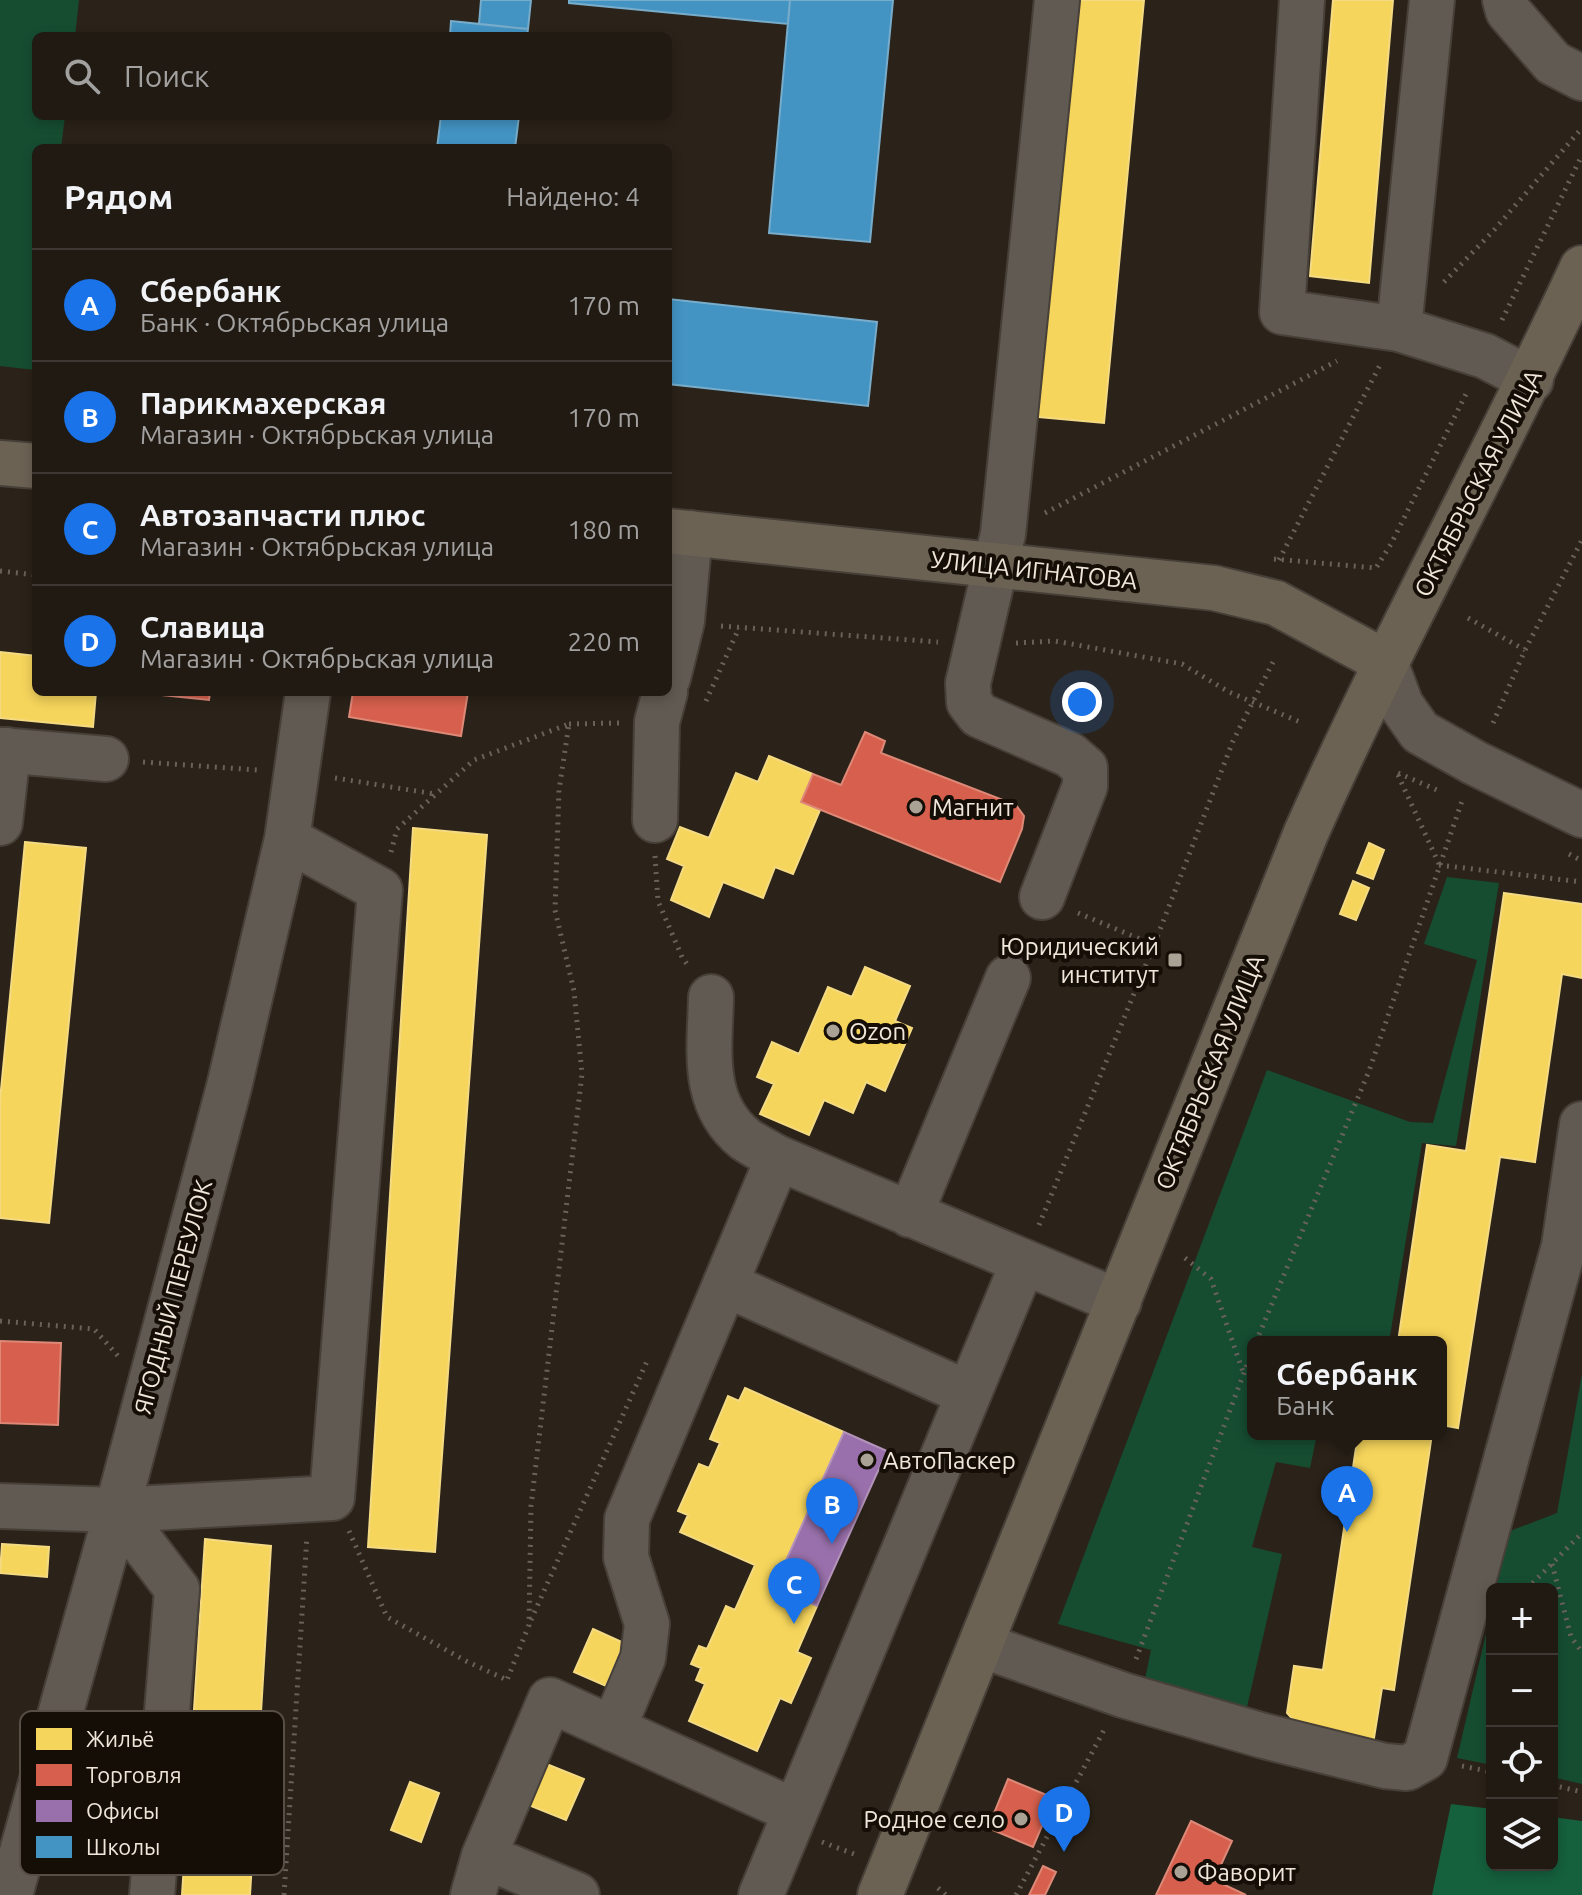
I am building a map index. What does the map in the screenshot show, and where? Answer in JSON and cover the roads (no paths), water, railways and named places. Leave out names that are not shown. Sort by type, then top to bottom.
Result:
[{"type":"main road","name":"ОКТЯБРЬСКАЯ УЛИЦА","points":[[880,1895],[1306,833],[1385,662],[1531,380],[1582,268]]},
{"type":"main road","points":[[0,463],[32,466]]},
{"type":"main road","name":"УЛИЦА ИГНАТОВА","points":[[679,532],[998,550],[1248,594],[1276,603],[1385,662]]},
{"type":"street","points":[[1042,897],[1085,786],[1085,768],[1070,755],[979,715],[969,702],[968,683],[998,550],[1057,0]]},
{"type":"street","points":[[1302,0],[1282,312],[1399,329],[1485,356],[1531,380]]},
{"type":"street","points":[[1399,329],[1432,0]]},
{"type":"street","points":[[1505,0],[1508,11],[1553,63],[1582,78]]},
{"type":"street","points":[[672,662],[682,621],[679,532]]},
{"type":"street","points":[[1385,662],[1401,705],[1420,732],[1475,763],[1582,815]]},
{"type":"street","name":"ЯГОДНЫЙ ПЕРЕУЛОК","points":[[61,1711],[229,1087],[287,839],[307,696]]},
{"type":"street","points":[[655,820],[661,707]]},
{"type":"street","points":[[0,823],[4,750],[106,759]]},
{"type":"street","points":[[0,1506],[117,1510],[320,1499],[380,890],[287,839]]},
{"type":"street","points":[[910,1215],[1008,978]]},
{"type":"street","points":[[711,997],[710,1081],[725,1118],[745,1139],[778,1158],[1119,1302]]},
{"type":"street","points":[[981,1645],[1123,1695],[1264,1736],[1385,1766],[1407,1768],[1425,1758],[1564,1246],[1582,1124]]},
{"type":"street","points":[[613,1729],[643,1658],[647,1624],[626,1557],[627,1519],[778,1158]]},
{"type":"street","points":[[761,1895],[1023,1263]]},
{"type":"street","points":[[725,1284],[967,1393]]},
{"type":"street","points":[[117,1510],[177,1589],[167,1711]]},
{"type":"street","points":[[577,1895],[478,1875],[550,1700],[794,1811]]},
{"type":"street","name":"ЯГОДНЫЙ ПЕРЕУЛОК","points":[[10,1895],[20,1859]]},
{"type":"street","points":[[152,1895],[154,1875]]},
{"type":"place","name":"Магнит","points":[[916,807]]},
{"type":"place","name":"Юридический институт","points":[[1175,960]]},
{"type":"place","name":"Ozon","points":[[833,1031]]},
{"type":"place","name":"АвтоПаскер","points":[[867,1460]]},
{"type":"place","name":"Сбербанк","points":[[1347,1532]]},
{"type":"place","name":"Парикмахерская","points":[[832,1544]]},
{"type":"place","name":"Автозапчасти плюс","points":[[794,1624]]},
{"type":"place","name":"Родное село","points":[[1021,1819]]},
{"type":"place","name":"Славица","points":[[1064,1852]]},
{"type":"place","name":"Фаворит","points":[[1181,1872]]}]
